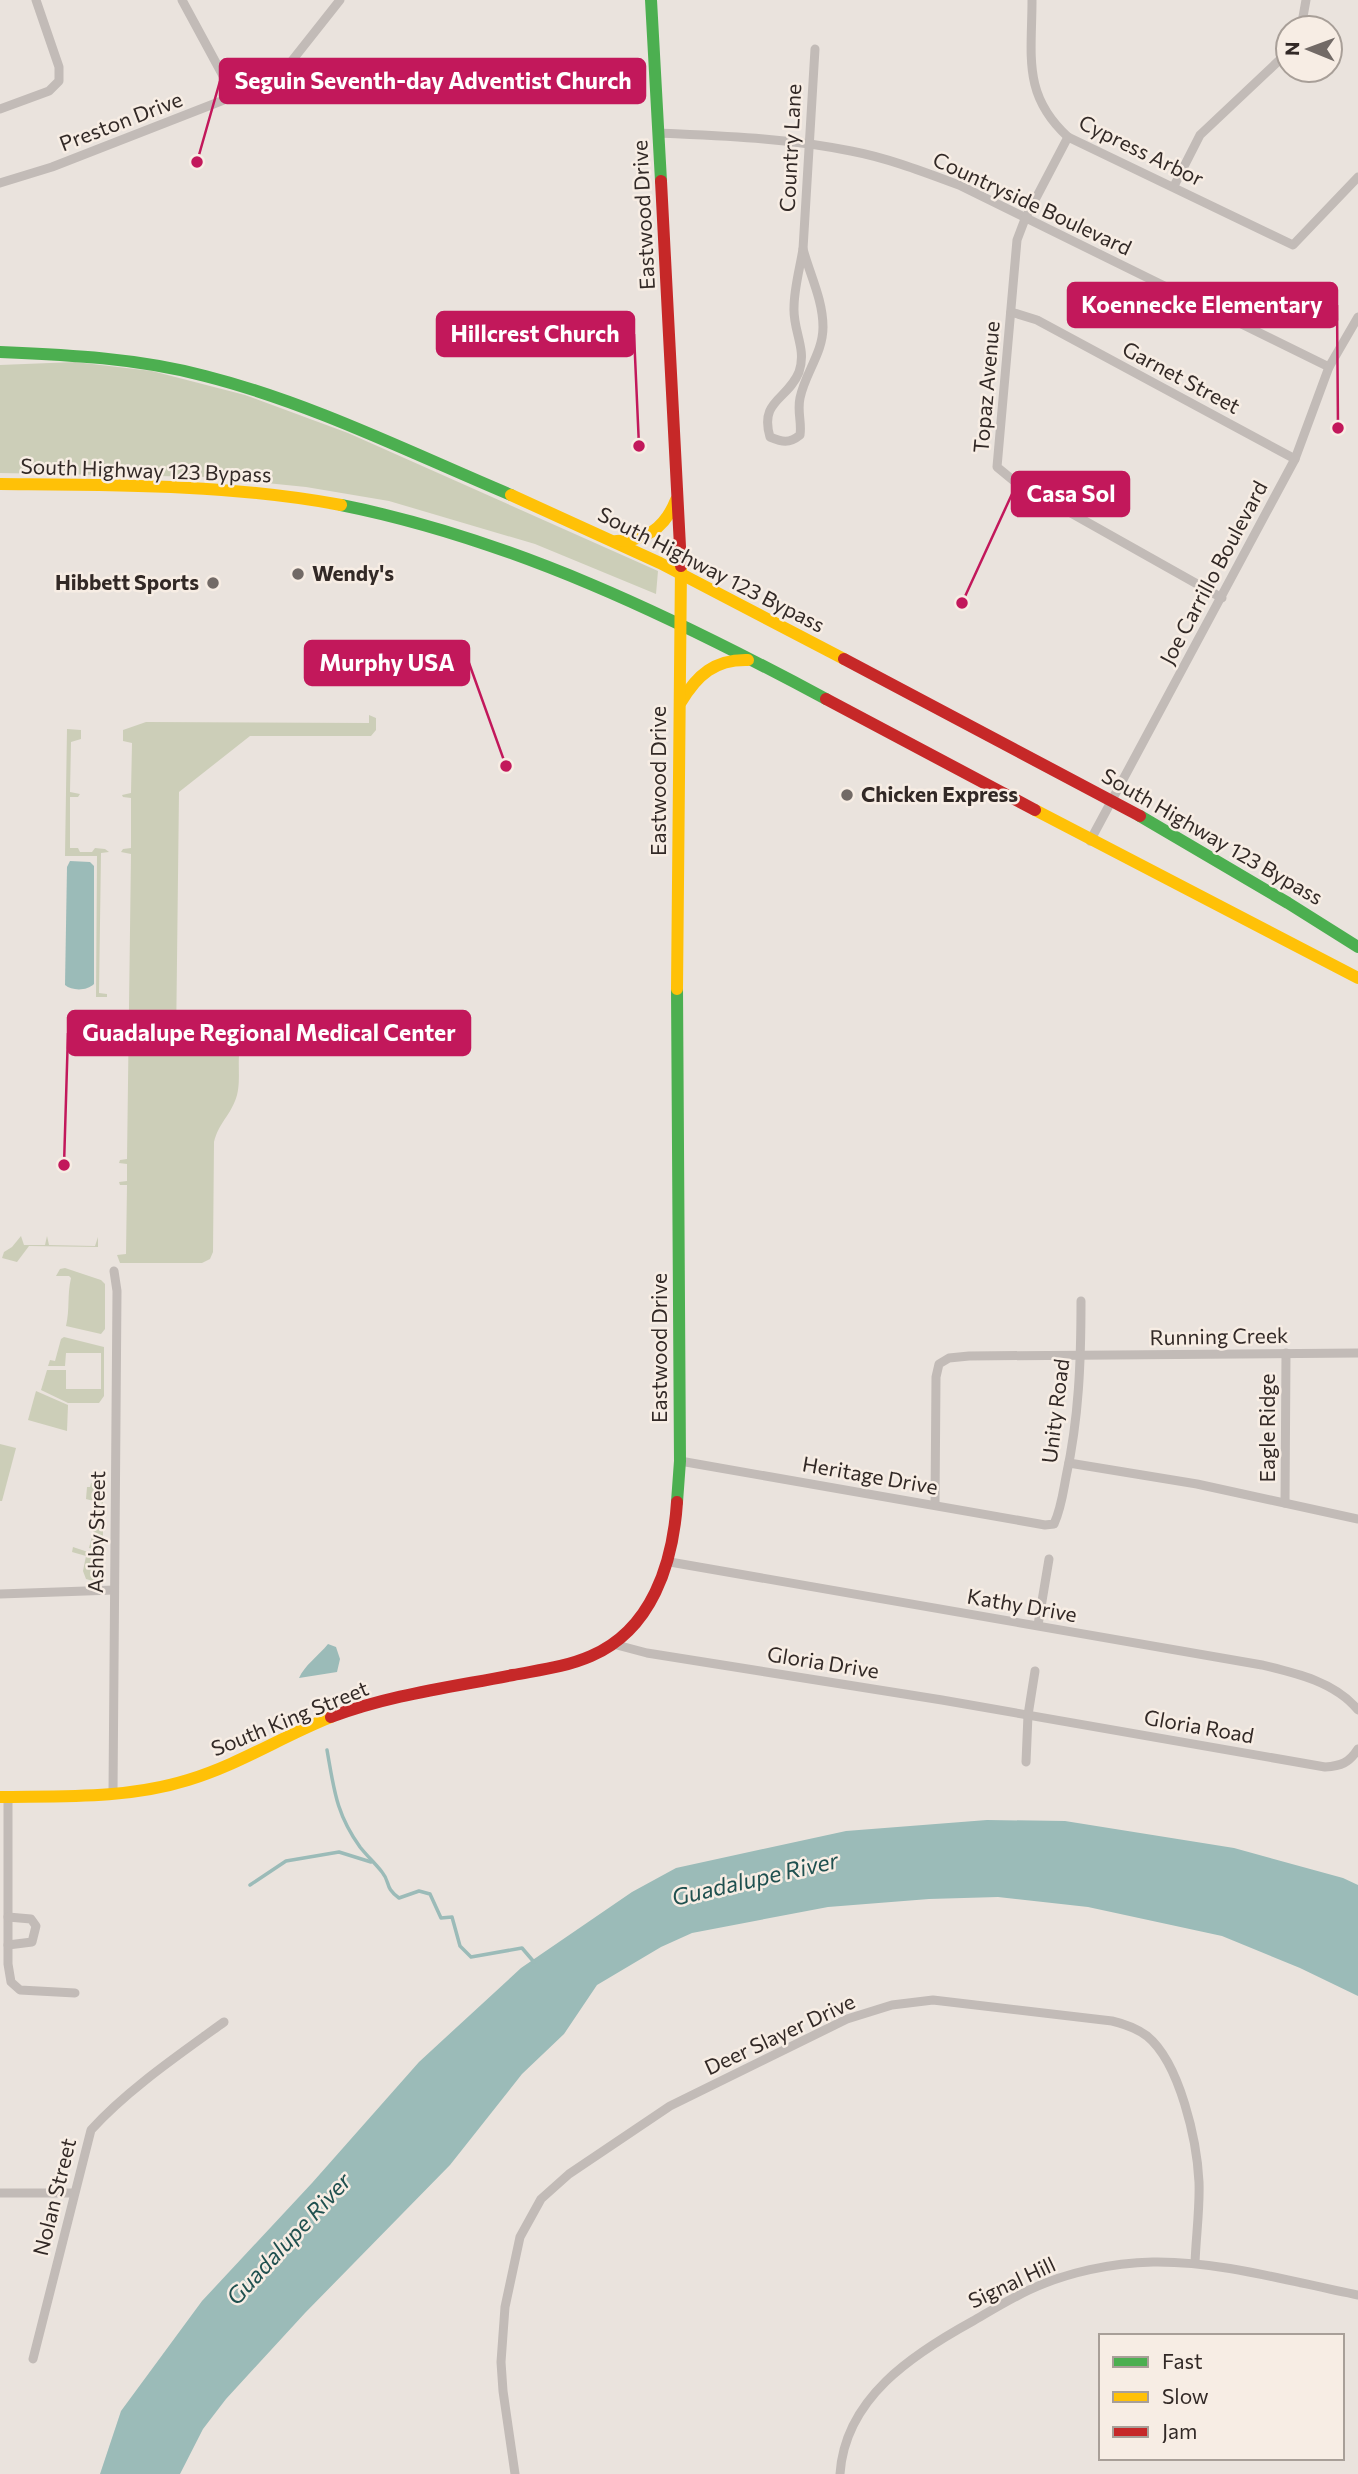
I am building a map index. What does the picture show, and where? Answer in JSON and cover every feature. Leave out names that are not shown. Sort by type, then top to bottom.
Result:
[{"type":"main road","name":"Eastwood Drive","points":[[651,0],[681,574],[677,967],[680,1461],[677,1521],[670,1562]]},
{"type":"main road","name":"South Highway 123 Bypass","points":[[0,352],[78,354],[176,369],[262,392],[340,421],[611,540],[681,574],[1111,800],[1282,898],[1358,947]]},
{"type":"main road","name":"South Highway 123 Bypass","points":[[0,484],[129,485],[298,498],[341,505],[485,543],[592,583],[680,623],[1090,841],[1358,978]]},
{"type":"main road","points":[[611,540],[636,540],[654,533],[669,517],[678,493]]},
{"type":"main road","points":[[679,706],[694,681],[710,666],[729,660],[754,660]]},
{"type":"main road","name":"South King Street","points":[[4,1797],[138,1792],[189,1780],[362,1707],[562,1665],[594,1654],[614,1644],[640,1616],[654,1597],[670,1562]]},
{"type":"street","points":[[0,109],[49,91],[59,80],[59,67],[36,0]]},
{"type":"street","points":[[182,0],[234,96]]},
{"type":"street","name":"Preston Drive","points":[[0,183],[52,167],[234,96],[287,67],[340,0]]},
{"type":"street","name":"Cypress Arbor","points":[[1032,0],[1032,70],[1035,87],[1047,115],[1068,137],[1293,245],[1358,177]]},
{"type":"street","name":"Country Lane","points":[[803,249],[822,310],[823,329],[821,346],[802,375],[769,410],[766,425],[770,436],[781,442],[792,441],[800,435],[799,399],[802,375],[803,350],[795,326],[794,308],[803,249],[815,49]]},
{"type":"street","points":[[1174,186],[1200,135],[1274,65]]},
{"type":"street","name":"Countryside Boulevard","points":[[659,133],[808,144],[852,151],[916,168],[959,185],[1329,367]]},
{"type":"street","name":"Topaz Avenue","points":[[1068,137],[1025,219],[1017,240],[997,467],[1014,481],[1222,598]]},
{"type":"street","name":"Garnet Street","points":[[1011,312],[1037,320],[1295,459]]},
{"type":"street","name":"Joe Carrillo Boulevard","points":[[1090,841],[1295,459],[1329,367],[1358,317]]},
{"type":"street","name":"Ashby Street","points":[[113,1793],[117,1291],[114,1271]]},
{"type":"street","name":"Unity Road","points":[[1054,1524],[1059,1514],[1080,1394],[1081,1301]]},
{"type":"street","name":"Eagle Ridge","points":[[1285,1503],[1286,1353]]},
{"type":"street","name":"Running Creek","points":[[935,1506],[936,1377],[940,1364],[949,1358],[1358,1353]]},
{"type":"street","name":"Heritage Drive","points":[[680,1461],[1045,1525],[1054,1524]]},
{"type":"street","points":[[1069,1463],[1196,1484],[1358,1519]]},
{"type":"street","points":[[1038,1625],[1049,1559]]},
{"type":"street","name":"Kathy Drive","points":[[670,1562],[1038,1625],[1295,1673],[1343,1695],[1358,1710]]},
{"type":"street","points":[[0,1594],[114,1590]]},
{"type":"street","name":"Gloria Drive","points":[[614,1644],[647,1653],[1028,1715]]},
{"type":"street","points":[[1026,1762],[1028,1715],[1035,1671]]},
{"type":"street","name":"Gloria Road","points":[[1028,1715],[1325,1766],[1339,1766],[1350,1760],[1358,1749]]},
{"type":"street","points":[[4,1797],[11,1982],[20,1990],[75,1993]]},
{"type":"street","points":[[8,1917],[31,1919],[36,1926],[32,1942],[8,1945]]},
{"type":"street","name":"Deer Slayer Drive","points":[[515,2474],[502,2382],[505,2307],[520,2237],[541,2199],[569,2175],[670,2106],[847,2019],[892,2005],[933,2000],[1112,2021],[1131,2026],[1147,2036],[1159,2049],[1180,2089],[1195,2140],[1199,2183],[1195,2263]]},
{"type":"street","name":"Nolan Street","points":[[33,2359],[91,2130],[143,2084],[224,2022]]},
{"type":"street","points":[[0,2193],[74,2193]]},
{"type":"street","name":"Signal Hill","points":[[840,2474],[848,2437],[863,2407],[889,2376],[933,2342],[1030,2289],[1068,2276],[1121,2264],[1195,2263],[1358,2295]]},
{"type":"green space","points":[[75,362],[152,371],[245,395],[348,433],[658,571],[656,594],[535,544],[389,501],[306,487],[209,477],[0,473],[0,365]]},
{"type":"green space","points":[[369,715],[376,718],[376,730],[371,736],[250,736],[179,792],[176,1045],[179,1048],[236,1050],[239,1055],[238,1090],[214,1142],[213,1252],[210,1259],[202,1263],[120,1263],[117,1255],[126,1254],[127,1185],[120,1185],[119,1182],[127,1181],[127,1164],[119,1163],[120,1160],[127,1159],[131,854],[121,852],[131,848],[131,798],[122,795],[131,793],[132,743],[123,741],[123,730],[146,722],[369,723]]},
{"type":"green space","points":[[67,729],[81,730],[81,739],[71,742],[70,792],[80,794],[78,797],[70,797],[70,848],[78,848],[80,852],[92,852],[95,848],[109,852],[101,853],[99,993],[107,994],[107,997],[96,997],[97,856],[65,856]]},
{"type":"green space","points":[[21,1236],[24,1245],[45,1245],[47,1236],[49,1245],[95,1246],[98,1237],[98,1247],[29,1246],[17,1262],[2,1258],[4,1252]]},
{"type":"green space","points":[[65,1268],[101,1280],[105,1284],[105,1329],[101,1334],[66,1326],[71,1278],[56,1276],[60,1269]]},
{"type":"green space","points":[[64,1337],[104,1347],[104,1396],[99,1403],[68,1403],[41,1390],[47,1370],[66,1370],[66,1389],[101,1389],[101,1353],[66,1353],[65,1366],[48,1366],[50,1360],[55,1361],[61,1339]]},
{"type":"green space","points":[[36,1391],[68,1405],[67,1431],[28,1420]]},
{"type":"green space","points":[[0,1444],[16,1448],[2,1501],[0,1501]]},
{"type":"green space","points":[[91,1483],[99,1484],[97,1487],[100,1485],[103,1489],[101,1551],[89,1548],[101,1503],[86,1499],[87,1487],[90,1487]]},
{"type":"green space","points":[[73,1547],[103,1557],[103,1572],[100,1578],[93,1581],[86,1579],[83,1571],[86,1556],[72,1552]]},
{"type":"water","points":[[70,861],[90,862],[94,866],[94,984],[80,989],[65,985],[67,867]]},
{"type":"water","points":[[328,1644],[336,1647],[340,1659],[337,1672],[299,1678],[308,1665]]},
{"type":"water","name":"Guadalupe River","points":[[987,1820],[1065,1821],[1234,1848],[1343,1878],[1358,1885],[1358,1996],[1300,1968],[1222,1936],[1088,1907],[998,1897],[828,1907],[692,1933],[661,1947],[597,1985],[564,2034],[522,2074],[450,2165],[305,2313],[226,2399],[203,2429],[180,2474],[100,2474],[121,2411],[202,2301],[312,2183],[419,2062],[521,1968],[632,1892],[676,1868],[846,1831]]},
{"type":"waterway","points":[[327,1750],[337,1801],[346,1823],[360,1847],[385,1876],[394,1894],[399,1898],[419,1891],[430,1894],[441,1918],[452,1917],[460,1946],[471,1957],[522,1948],[534,1962]]},
{"type":"waterway","points":[[250,1885],[286,1861],[339,1852],[371,1862]]},
{"type":"traffic: fast","points":[[651,0],[661,181]]},
{"type":"traffic: fast","points":[[0,352],[129,361],[205,376],[322,414],[511,495]]},
{"type":"traffic: fast","points":[[341,505],[467,538],[590,584],[710,639],[826,699]]},
{"type":"traffic: fast","points":[[1140,816],[1358,947]]},
{"type":"traffic: fast","points":[[677,989],[680,1461],[677,1502]]},
{"type":"traffic: slow","points":[[0,484],[214,489],[341,505]]},
{"type":"traffic: slow","points":[[511,495],[660,563],[844,659]]},
{"type":"traffic: slow","points":[[616,541],[636,539],[653,531],[666,518],[676,500]]},
{"type":"traffic: slow","points":[[677,989],[681,566]]},
{"type":"traffic: slow","points":[[681,702],[708,670],[726,662],[748,660]]},
{"type":"traffic: slow","points":[[1035,810],[1358,978]]},
{"type":"traffic: slow","points":[[0,1797],[94,1795],[165,1786],[207,1774],[331,1717]]},
{"type":"traffic: jam","points":[[661,181],[681,566]]},
{"type":"traffic: jam","points":[[844,659],[1140,816]]},
{"type":"traffic: jam","points":[[826,699],[1035,810]]},
{"type":"traffic: jam","points":[[331,1717],[398,1697],[562,1666],[582,1660],[612,1644],[630,1630],[655,1592],[670,1548],[677,1502]]},
{"type":"place","name":"Seguin Seventh-day Adventist Church","points":[[197,162]]},
{"type":"place","name":"Koennecke Elementary","points":[[1338,428]]},
{"type":"place","name":"Hillcrest Church","points":[[639,446]]},
{"type":"place","name":"Wendy's","points":[[298,574]]},
{"type":"place","name":"Hibbett Sports","points":[[213,583]]},
{"type":"place","name":"Casa Sol","points":[[962,603]]},
{"type":"place","name":"Murphy USA","points":[[506,766]]},
{"type":"place","name":"Chicken Express","points":[[847,795]]},
{"type":"place","name":"Guadalupe Regional Medical Center","points":[[64,1165]]}]
